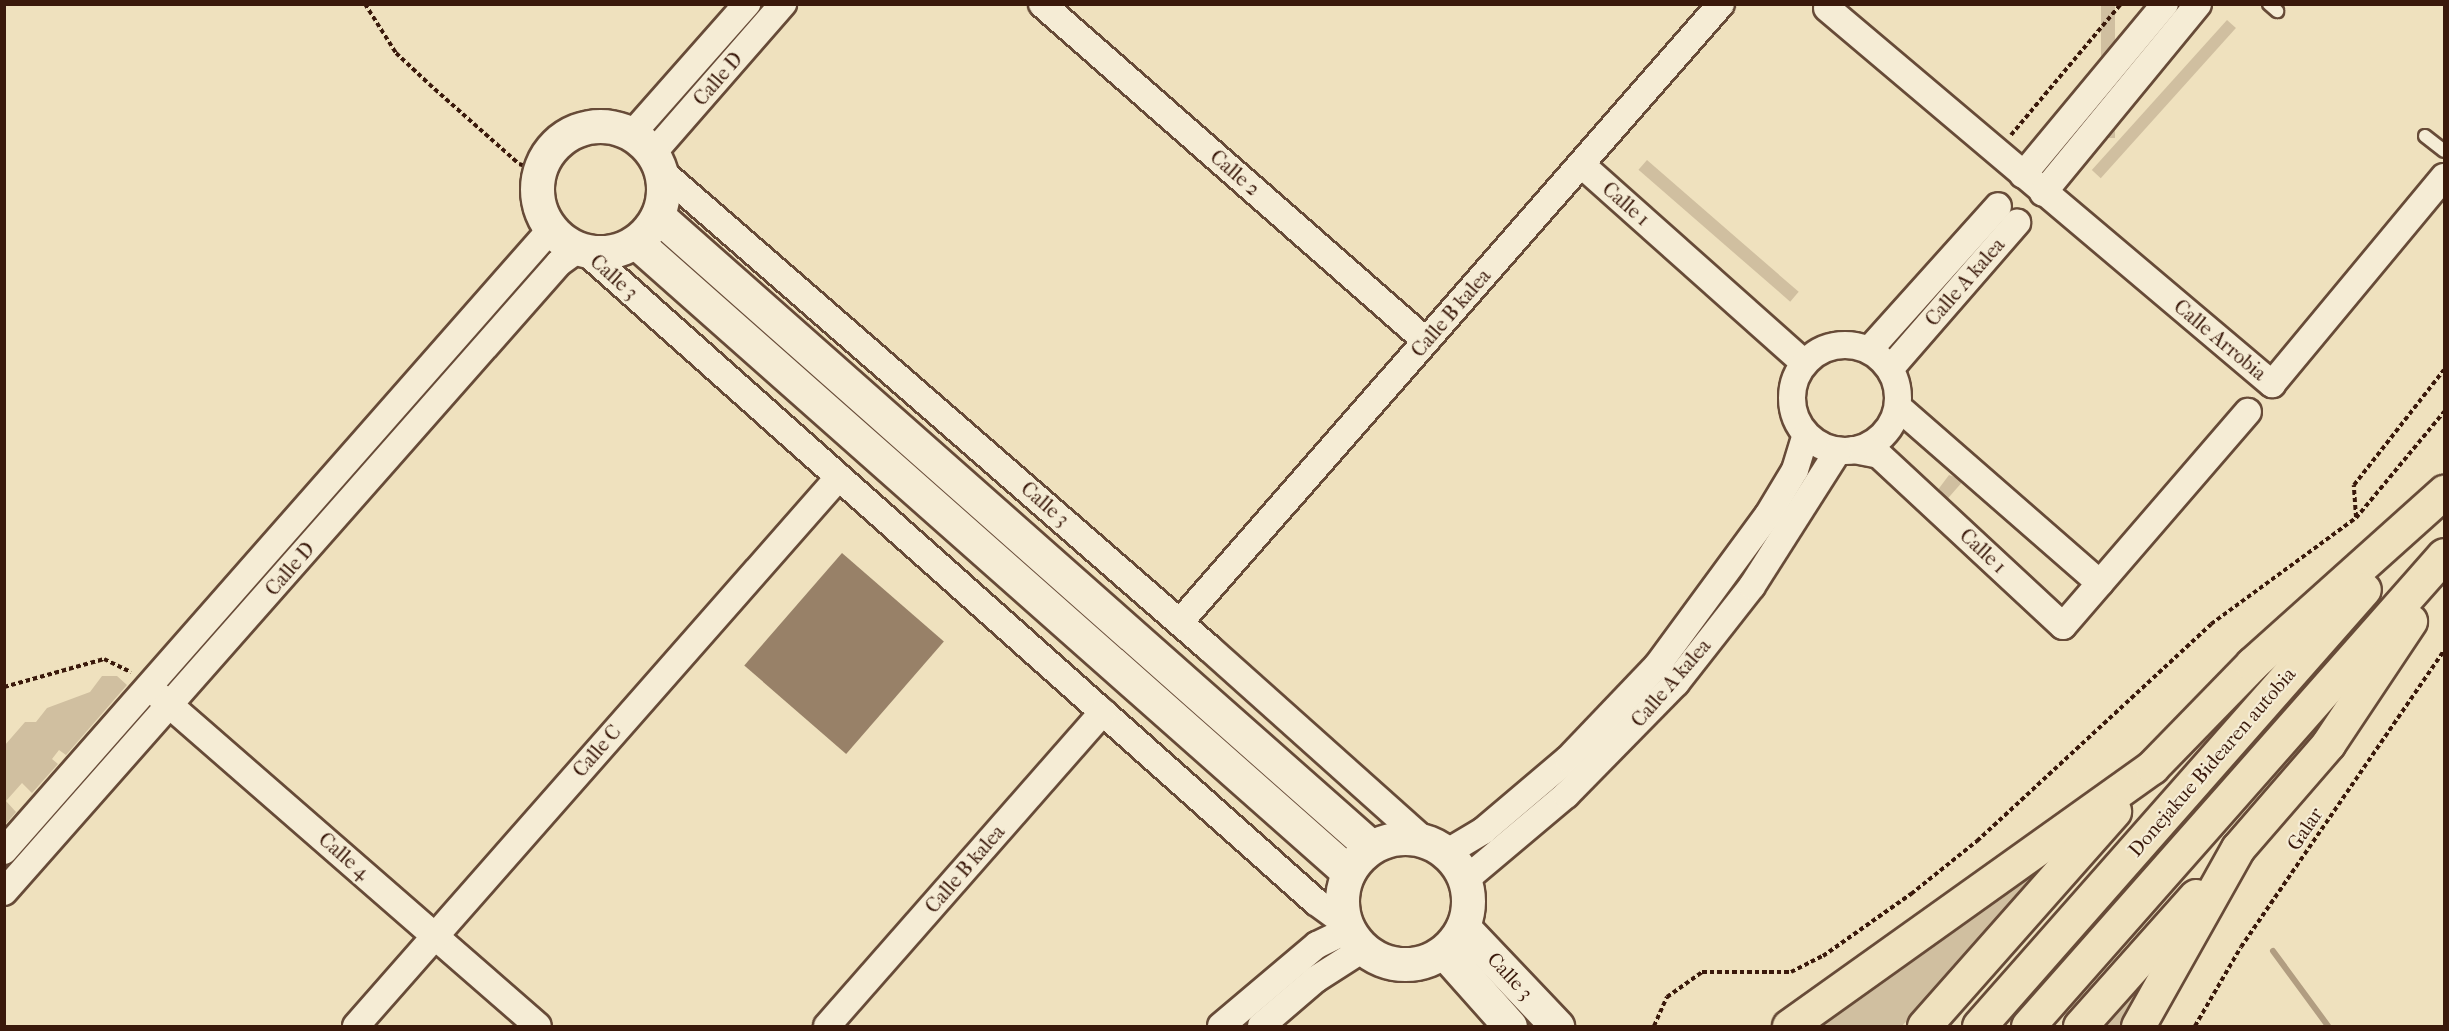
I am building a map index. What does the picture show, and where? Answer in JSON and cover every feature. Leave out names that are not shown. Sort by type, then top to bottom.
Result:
[{"type":"highway","points":[[1924,1026],[2152,767],[2252,664],[2445,492]]},
{"type":"highway","name":"Donejakue Bidearen autobia","points":[[1979,1026],[2445,497]]},
{"type":"highway","name":"Donejakue Bidearen autobia","points":[[2028,1026],[2445,555]]},
{"type":"highway","points":[[2080,1026],[2328,744],[2412,618],[2445,579]]},
{"type":"highway","points":[[1789,1026],[2152,767]]},
{"type":"highway","points":[[2138,1026],[2238,848]]},
{"type":"street","name":"Calle D","points":[[649,152],[747,4]]},
{"type":"street","name":"Calle D","points":[[649,152],[783,4]]},
{"type":"street","name":"Calle 2","points":[[1042,4],[1426,341]]},
{"type":"street","name":"Calle B kalea","points":[[1180,622],[1721,4]]},
{"type":"street","points":[[2023,175],[2165,4]]},
{"type":"street","points":[[2043,193],[2198,4]]},
{"type":"street","name":"Calle Arrobia","points":[[1827,8],[2043,193],[2272,384],[2445,177]]},
{"type":"street","points":[[614,127],[649,152],[663,193],[658,216],[636,242],[611,251],[581,250],[551,230],[537,201],[539,170],[554,146],[577,129],[614,127]]},
{"type":"street","name":"Calle 3","points":[[649,152],[1436,847]]},
{"type":"street","name":"Calle 1","points":[[1582,165],[1804,363]]},
{"type":"street","name":"Calle A kalea","points":[[1869,350],[1998,207]]},
{"type":"street","points":[[658,216],[1371,847]]},
{"type":"street","name":"Calle A kalea","points":[[1890,369],[2017,223]]},
{"type":"street","name":"Calle D","points":[[4,851],[551,230]]},
{"type":"street","name":"Calle 3","points":[[636,242],[1348,872]]},
{"type":"street","name":"Calle D","points":[[4,892],[559,263],[581,250]]},
{"type":"street","name":"Calle 3","points":[[581,250],[1352,934]]},
{"type":"street","points":[[1852,345],[1869,350],[1890,369],[1896,381],[1898,407],[1883,436],[1846,451],[1806,435],[1792,407],[1796,376],[1804,363],[1834,346],[1852,345]]},
{"type":"street","points":[[1898,407],[2100,582]]},
{"type":"street","name":"Calle 1","points":[[1846,451],[1880,455],[2063,626],[2248,412]]},
{"type":"street","name":"Calle A kalea","points":[[1436,847],[1483,831],[1568,759],[1657,666],[1768,514],[1795,470],[1806,435]]},
{"type":"street","name":"Calle A kalea","points":[[1465,880],[1566,795],[1676,683],[1752,586],[1846,451]]},
{"type":"street","name":"Calle C","points":[[356,1026],[838,477]]},
{"type":"street","name":"Calle 4","points":[[150,687],[538,1026]]},
{"type":"street","name":"Calle B kalea","points":[[827,1026],[1103,712]]},
{"type":"street","points":[[1407,838],[1436,847],[1465,880],[1468,896],[1453,939],[1409,965],[1391,963],[1352,934],[1341,906],[1348,872],[1371,847],[1407,838]]},
{"type":"street","points":[[1221,1026],[1317,945],[1352,934]]},
{"type":"street","points":[[1261,1026],[1309,985],[1352,934]]},
{"type":"street","name":"Calle 3","points":[[1453,939],[1510,1026]]},
{"type":"street","name":"Calle 3","points":[[1453,939],[1557,1026]]},
{"type":"lane","points":[[2425,136],[2445,151]]},
{"type":"path","points":[[365,4],[396,53],[519,164],[539,170]]},
{"type":"path","points":[[2009,138],[2121,4]]},
{"type":"path","points":[[2356,518],[2354,485],[2445,370]]},
{"type":"path","points":[[1654,1026],[1667,997],[1702,972],[1791,972],[1823,956],[1911,894],[1977,841],[2211,624],[2356,518],[2445,412]]},
{"type":"path","name":"Galar","points":[[2195,1026],[2241,947],[2445,651]]},
{"type":"path","points":[[4,687],[104,659],[123,665],[150,687]]},
{"type":"shaded area","points":[[2101,5],[2115,5],[2115,138],[2101,138]]},
{"type":"shaded area","points":[[2227,20],[2236,28],[2101,178],[2092,170]]},
{"type":"shaded area","points":[[1647,160],[1799,292],[1790,302],[1638,170]]},
{"type":"shaded area","points":[[526,273],[530,277],[358,450],[353,446]]},
{"type":"shaded area","points":[[355,469],[359,472],[207,674],[203,671]]},
{"type":"shaded area","points":[[1949,475],[1964,480],[1943,504],[1937,491]]},
{"type":"shaded area","points":[[102,676],[117,676],[127,685],[66,755],[59,750],[52,759],[58,764],[32,793],[22,783],[6,801],[16,812],[5,825],[5,745],[25,722],[36,722],[47,708],[90,692]]},
{"type":"shaded area","points":[[2064,850],[1902,1026],[1812,1026]]},
{"type":"shaded area","points":[[2171,942],[2127,1026],[2101,1026]]},
{"type":"building","points":[[842,553],[944,642],[846,754],[744,665]]},
{"type":"waterway","points":[[2273,951],[2328,1026]]}]
